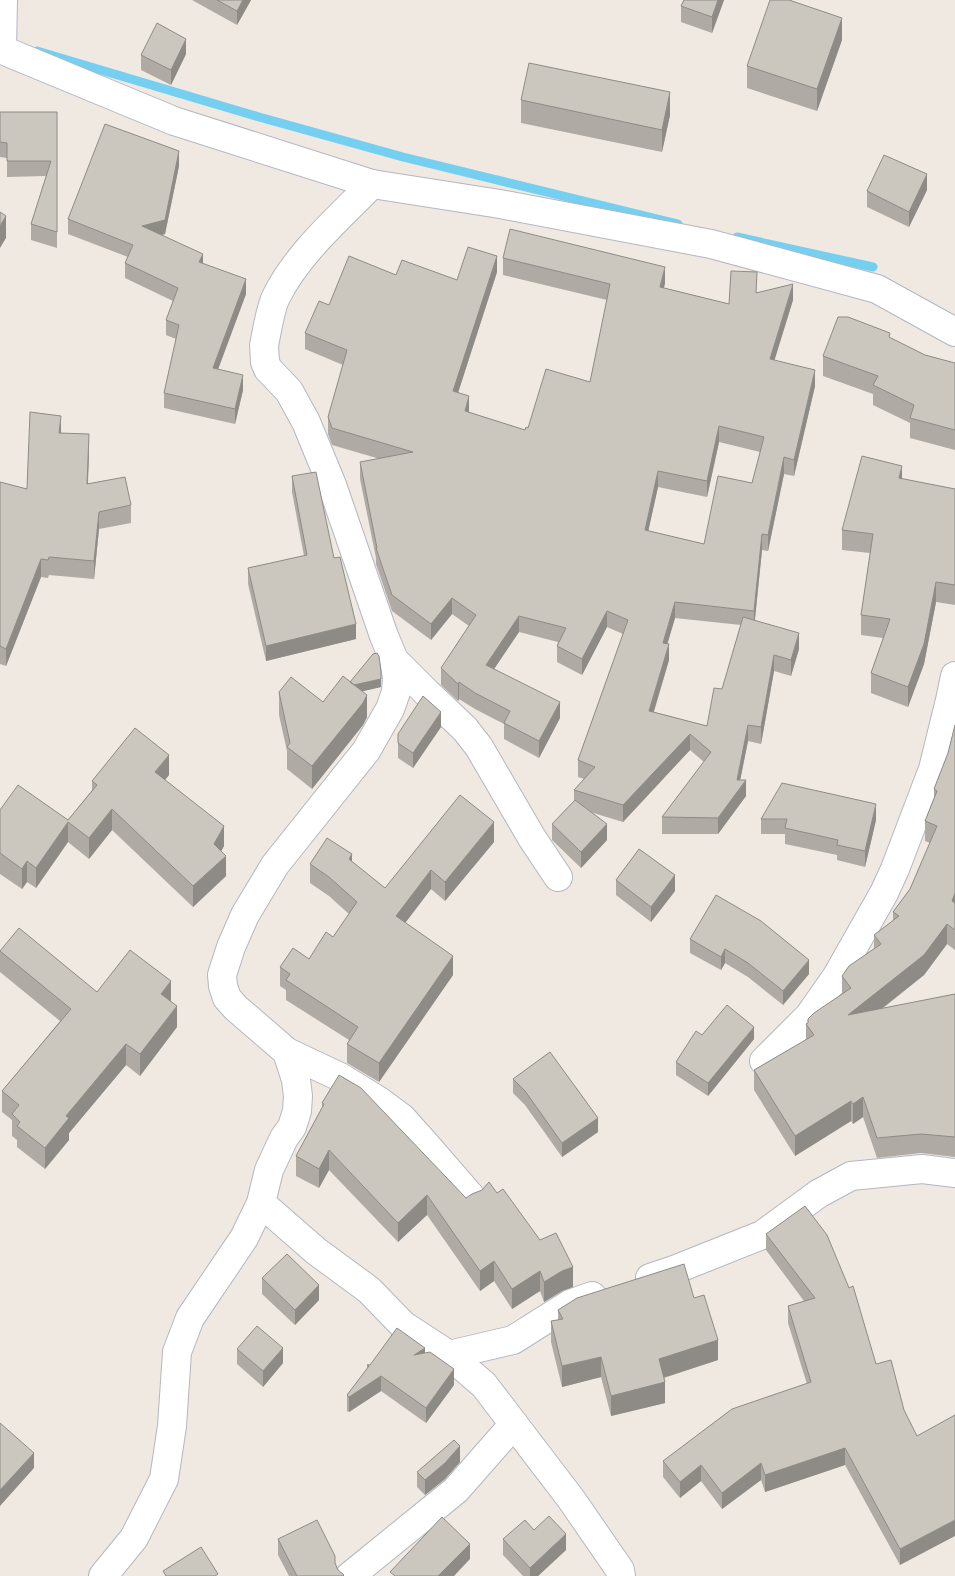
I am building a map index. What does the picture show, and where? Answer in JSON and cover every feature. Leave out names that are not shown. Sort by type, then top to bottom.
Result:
[{"type":"street","points":[[3,0],[1,49],[174,121],[372,184],[500,204],[711,244],[877,289],[955,332]]},
{"type":"street","points":[[372,184],[306,252],[292,271],[275,298],[263,353],[268,369],[289,391],[306,422],[332,485],[394,660],[397,678],[396,692],[390,709],[366,751],[275,865],[245,916],[231,947],[222,975],[223,986],[227,998],[236,1008],[287,1052],[340,1077],[402,1118],[472,1198]]},
{"type":"street","points":[[394,660],[465,729],[479,747],[532,838],[558,877]]},
{"type":"street","points":[[764,1061],[809,1016],[836,976],[884,893],[933,769],[955,676]]},
{"type":"street","points":[[103,1576],[134,1538],[164,1479],[172,1426],[177,1352],[190,1318],[244,1238],[261,1203],[269,1170],[284,1138],[292,1127],[297,1111],[298,1096],[296,1080],[287,1052]]},
{"type":"street","points":[[449,1355],[513,1340],[570,1304],[674,1270],[762,1235],[818,1194],[851,1176],[922,1169],[955,1173]]},
{"type":"street","points":[[261,1203],[316,1251],[369,1290],[403,1325],[449,1355],[484,1385],[571,1499],[620,1570],[621,1576]]},
{"type":"street","points":[[350,1576],[456,1490],[514,1424]]},
{"type":"building","points":[[217,0],[243,0],[237,11]]},
{"type":"building","points":[[684,0],[718,0],[712,17],[681,6]]},
{"type":"building","points":[[770,0],[789,0],[842,18],[817,89],[747,66]]},
{"type":"building","points":[[157,23],[186,39],[171,70],[141,55]]},
{"type":"building","points":[[529,63],[670,92],[662,130],[521,100]]},
{"type":"building","points":[[0,112],[57,112],[57,232],[31,224],[51,161],[7,161],[7,143],[0,142]]},
{"type":"building","points":[[105,124],[179,151],[165,220],[142,226],[203,254],[199,262],[246,279],[213,368],[243,375],[235,409],[164,393],[179,325],[166,320],[178,288],[125,263],[133,245],[68,219]]},
{"type":"building","points":[[884,155],[927,174],[909,212],[867,191]]},
{"type":"building","points":[[0,212],[6,216],[0,226]]},
{"type":"building","points":[[510,229],[665,267],[660,287],[729,304],[731,271],[757,272],[756,293],[793,284],[770,359],[815,370],[794,460],[784,457],[768,535],[762,534],[754,611],[675,602],[663,643],[669,644],[649,711],[707,726],[714,688],[722,689],[743,617],[799,633],[791,660],[774,655],[761,727],[748,725],[737,780],[746,780],[718,818],[662,817],[711,752],[690,734],[623,805],[574,790],[595,767],[578,760],[628,620],[607,611],[582,659],[557,646],[566,628],[519,616],[486,665],[560,702],[539,741],[504,723],[510,711],[475,693],[459,682],[458,684],[441,668],[476,615],[452,598],[431,624],[392,595],[376,548],[360,462],[413,452],[332,428],[328,417],[347,350],[305,333],[319,301],[329,305],[349,256],[396,275],[402,260],[457,280],[468,247],[497,256],[453,391],[469,396],[465,411],[525,430],[526,427],[528,428],[546,369],[590,382],[610,284],[503,258]],"holes":[[[719,426],[764,437],[752,483],[718,476],[704,544],[645,530],[658,471],[707,481]]]},
{"type":"building","points":[[838,317],[848,317],[890,333],[889,337],[925,355],[955,363],[955,430],[910,418],[914,405],[873,385],[878,376],[823,356]]},
{"type":"building","points":[[30,412],[61,416],[59,433],[89,434],[87,484],[125,477],[131,505],[99,512],[94,561],[49,557],[48,560],[41,559],[6,649],[0,646],[0,482],[27,489]]},
{"type":"building","points":[[862,456],[902,466],[899,478],[955,489],[955,585],[936,582],[924,644],[908,687],[871,673],[890,619],[861,615],[873,534],[842,530]]},
{"type":"building","points":[[316,472],[334,558],[340,557],[356,624],[266,646],[248,568],[307,555],[292,476]]},
{"type":"building","points":[[377,653],[379,656],[381,679],[354,685],[350,682],[373,654]]},
{"type":"building","points":[[343,676],[367,695],[363,703],[312,766],[287,747],[290,743],[279,692],[291,677],[323,702]]},
{"type":"building","points":[[423,696],[441,712],[413,753],[398,743],[398,734]]},
{"type":"building","points":[[955,725],[955,893],[952,901],[955,903],[955,930],[947,924],[924,955],[848,1015],[955,994],[955,1137],[921,1134],[877,1138],[863,1097],[853,1104],[851,1101],[795,1136],[754,1070],[814,1035],[806,1024],[808,1019],[851,988],[842,976],[849,966],[881,944],[874,935],[899,916],[893,912],[910,889],[937,826],[925,821],[937,791],[934,789],[948,753]]},
{"type":"building","points":[[135,728],[169,755],[155,772],[224,826],[214,844],[226,856],[193,886],[112,809],[89,838],[68,822],[36,868],[27,861],[22,869],[0,853],[0,810],[18,785],[68,820],[97,785],[92,781]]},
{"type":"building","points":[[782,783],[876,804],[865,851],[837,845],[838,840],[785,828],[787,819],[761,819]]},
{"type":"building","points":[[460,795],[494,822],[445,882],[431,870],[396,916],[453,956],[379,1063],[347,1044],[358,1027],[286,980],[290,974],[280,967],[293,948],[309,959],[326,932],[333,937],[357,902],[329,877],[310,864],[327,838],[352,854],[349,859],[385,888]]},
{"type":"building","points":[[575,800],[607,824],[581,852],[552,824]]},
{"type":"building","points":[[639,849],[675,875],[651,907],[616,880]]},
{"type":"building","points":[[716,895],[761,921],[809,960],[783,991],[748,963],[725,949],[721,957],[690,939]]},
{"type":"building","points":[[19,928],[97,992],[130,950],[171,981],[161,994],[177,1006],[140,1054],[126,1044],[66,1116],[69,1118],[45,1148],[17,1126],[20,1122],[12,1114],[19,1105],[2,1091],[71,1009],[0,951]]},
{"type":"building","points":[[727,1005],[754,1027],[708,1083],[676,1062],[696,1031],[702,1035]]},
{"type":"building","points":[[550,1052],[598,1118],[562,1143],[525,1091],[513,1079]]},
{"type":"building","points":[[339,1075],[361,1088],[466,1198],[482,1190],[489,1182],[497,1193],[503,1189],[540,1240],[556,1233],[573,1267],[562,1271],[544,1282],[540,1271],[512,1289],[494,1261],[480,1271],[427,1195],[398,1223],[329,1150],[319,1169],[296,1156],[324,1104],[322,1103]]},
{"type":"building","points":[[805,1206],[827,1235],[849,1288],[853,1286],[876,1364],[891,1360],[904,1410],[917,1436],[955,1415],[955,1520],[900,1549],[845,1448],[765,1475],[761,1463],[722,1493],[701,1465],[680,1482],[663,1461],[732,1409],[811,1382],[788,1306],[815,1298],[766,1234]]},
{"type":"building","points":[[287,1254],[319,1285],[295,1310],[262,1278]]},
{"type":"building","points":[[684,1264],[694,1298],[704,1295],[718,1340],[659,1359],[665,1382],[611,1396],[601,1357],[562,1366],[551,1321],[563,1319],[558,1310],[577,1298]]},
{"type":"building","points":[[257,1326],[283,1348],[263,1371],[237,1349]]},
{"type":"building","points":[[397,1328],[425,1348],[414,1355],[430,1352],[454,1369],[426,1408],[381,1376],[349,1397],[347,1395],[369,1366],[367,1365],[370,1365]]},
{"type":"building","points":[[0,1423],[34,1453],[0,1490]]},
{"type":"building","points":[[454,1440],[460,1446],[445,1463],[425,1480],[417,1472]]},
{"type":"building","points":[[549,1516],[566,1534],[530,1568],[503,1539],[525,1520],[534,1530]]},
{"type":"building","points":[[442,1517],[470,1544],[438,1576],[395,1576],[390,1572]]},
{"type":"building","points":[[317,1520],[335,1556],[338,1570],[343,1576],[297,1576],[278,1539]]},
{"type":"building","points":[[201,1547],[218,1574],[215,1576],[166,1576],[163,1571]]},
{"type":"waterway","points":[[37,51],[259,117],[403,157],[678,224]]},
{"type":"waterway","points":[[737,237],[873,267]]}]
